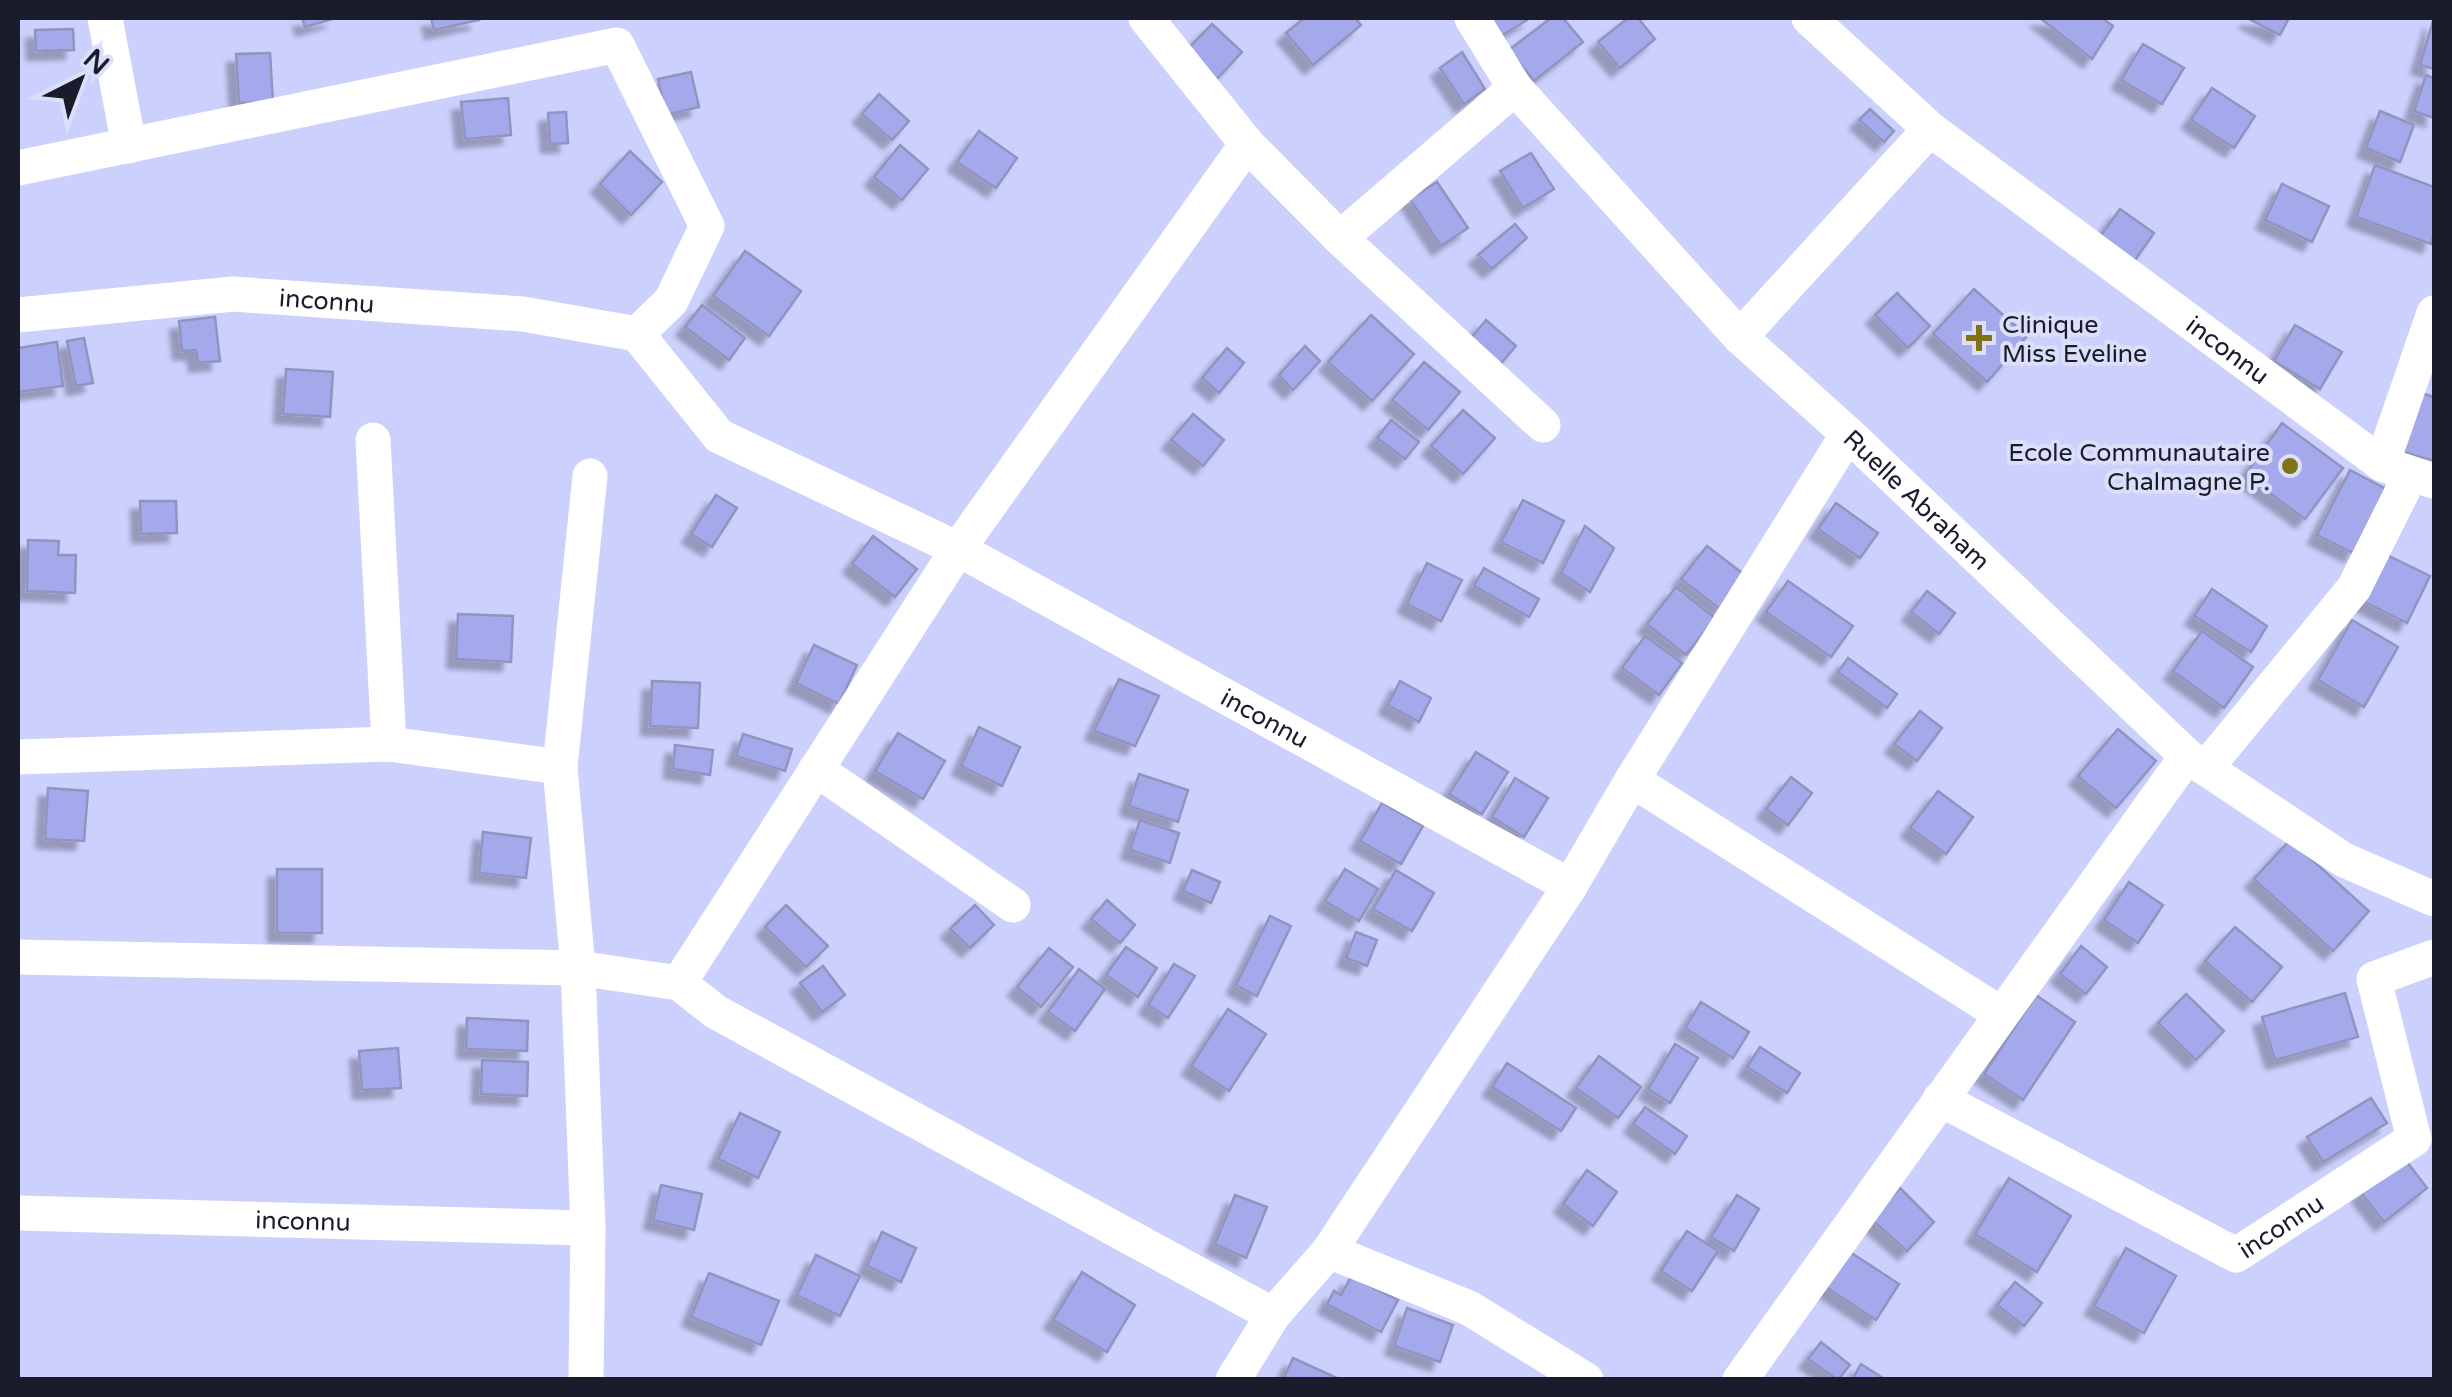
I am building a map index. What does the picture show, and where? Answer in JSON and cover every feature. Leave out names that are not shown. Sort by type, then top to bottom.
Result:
[{"type":"street","points":[[105,18],[130,146]]},
{"type":"street","points":[[1146,18],[1247,144],[1340,238],[1543,425]]},
{"type":"street","name":"Ruelle Abraham","points":[[1472,18],[1515,88],[1740,337],[2196,762],[2344,860],[2434,899]]},
{"type":"street","name":"inconnu","points":[[1810,18],[1930,129],[2409,473]]},
{"type":"street","points":[[18,168],[130,146],[616,31],[708,226],[670,301],[636,334]]},
{"type":"street","points":[[1340,238],[1515,88]]},
{"type":"street","points":[[1740,337],[1930,129]]},
{"type":"street","points":[[679,983],[958,549],[1247,144]]},
{"type":"street","name":"inconnu","points":[[18,315],[233,294],[523,314],[636,334],[719,436],[958,549],[1570,886]]},
{"type":"street","points":[[1740,1380],[2001,1014],[2196,762],[2354,588],[2409,473],[2434,314]]},
{"type":"street","points":[[1233,1380],[1273,1315],[1329,1252],[1570,886],[1848,434]]},
{"type":"street","points":[[372,440],[389,744]]},
{"type":"street","points":[[586,1380],[588,1228],[578,968],[560,767],[590,476]]},
{"type":"street","points":[[18,757],[389,744],[560,767]]},
{"type":"street","points":[[816,769],[1013,905]]},
{"type":"street","points":[[1632,780],[2001,1014]]},
{"type":"street","points":[[18,956],[578,968],[679,983],[716,1012],[1273,1315]]},
{"type":"street","name":"inconnu","points":[[1940,1099],[2236,1256],[2414,1139],[2374,979],[2434,958]]},
{"type":"street","name":"inconnu","points":[[18,1212],[588,1228]]},
{"type":"street","points":[[1329,1252],[1469,1308],[1586,1380]]},
{"type":"building","points":[[302,18],[336,18],[305,27]]},
{"type":"building","points":[[431,18],[478,18],[479,20],[434,30]]},
{"type":"building","points":[[1304,18],[1355,18],[1361,25],[1313,65],[1286,33]]},
{"type":"building","points":[[1489,18],[1530,18],[1501,36]]},
{"type":"building","points":[[1551,18],[1563,18],[1583,42],[1534,81],[1509,50]]},
{"type":"building","points":[[1628,18],[1638,18],[1655,39],[1620,68],[1598,42]]},
{"type":"building","points":[[2040,18],[2102,18],[2113,26],[2092,59]]},
{"type":"building","points":[[2247,18],[2289,18],[2280,35]]},
{"type":"building","points":[[2434,22],[2434,69],[2420,65]]},
{"type":"building","points":[[1212,24],[1242,52],[1214,82],[1184,53]]},
{"type":"building","points":[[73,29],[74,50],[36,51],[35,30]]},
{"type":"building","points":[[2143,44],[2184,68],[2162,104],[2121,80]]},
{"type":"building","points":[[1462,52],[1485,89],[1464,104],[1440,68]]},
{"type":"building","points":[[270,53],[273,102],[239,103],[236,54]]},
{"type":"building","points":[[691,72],[699,107],[666,115],[658,79]]},
{"type":"building","points":[[2426,75],[2434,78],[2434,118],[2414,111]]},
{"type":"building","points":[[2212,88],[2255,116],[2234,148],[2191,120]]},
{"type":"building","points":[[879,94],[909,121],[892,140],[862,114]]},
{"type":"building","points":[[508,98],[511,135],[465,139],[461,102]]},
{"type":"building","points":[[1870,109],[1894,131],[1884,142],[1859,120]]},
{"type":"building","points":[[2380,111],[2414,125],[2400,162],[2366,148]]},
{"type":"building","points":[[566,112],[568,143],[550,144],[548,113]]},
{"type":"building","points":[[979,131],[1017,158],[996,188],[957,162]]},
{"type":"building","points":[[900,145],[928,169],[902,200],[874,177]]},
{"type":"building","points":[[630,151],[662,182],[631,215],[600,184]]},
{"type":"building","points":[[1531,153],[1554,189],[1523,208],[1500,171]]},
{"type":"building","points":[[2375,165],[2434,187],[2431,244],[2356,217]]},
{"type":"building","points":[[1437,182],[1468,228],[1441,246],[1410,199]]},
{"type":"building","points":[[2282,184],[2329,206],[2312,242],[2265,220]]},
{"type":"building","points":[[2120,209],[2154,233],[2133,263],[2099,238]]},
{"type":"building","points":[[1515,224],[1527,238],[1492,269],[1478,255]]},
{"type":"building","points":[[745,251],[801,291],[769,336],[713,296]]},
{"type":"building","points":[[1974,289],[2027,336],[1987,382],[1933,334]]},
{"type":"building","points":[[1897,293],[1930,326],[1908,348],[1875,315]]},
{"type":"building","points":[[702,305],[745,338],[729,360],[685,327]]},
{"type":"building","points":[[1371,315],[1414,354],[1372,401],[1328,362]]},
{"type":"building","points":[[215,317],[220,361],[198,363],[196,350],[182,351],[179,321]]},
{"type":"building","points":[[1486,320],[1516,346],[1497,368],[1468,342]]},
{"type":"building","points":[[2295,325],[2342,352],[2320,389],[2274,361]]},
{"type":"building","points":[[84,338],[93,383],[76,386],[67,341]]},
{"type":"building","points":[[57,342],[63,386],[18,392],[18,348]]},
{"type":"building","points":[[1305,346],[1320,361],[1293,390],[1279,375]]},
{"type":"building","points":[[1227,348],[1244,363],[1219,393],[1202,378]]},
{"type":"building","points":[[1424,362],[1460,392],[1428,430],[1392,400]]},
{"type":"building","points":[[286,369],[333,372],[330,417],[283,414]]},
{"type":"building","points":[[2421,393],[2434,397],[2434,461],[2404,452]]},
{"type":"building","points":[[1463,410],[1495,438],[1463,474],[1431,446]]},
{"type":"building","points":[[1193,414],[1224,440],[1203,466],[1171,440]]},
{"type":"building","points":[[1391,420],[1419,442],[1405,459],[1377,438]]},
{"type":"building","points":[[2282,423],[2343,468],[2305,519],[2245,475]]},
{"type":"building","points":[[2350,470],[2386,489],[2353,553],[2317,535]]},
{"type":"building","points":[[716,495],[737,508],[712,547],[691,534]]},
{"type":"building","points":[[1523,500],[1564,521],[1543,563],[1501,542]]},
{"type":"building","points":[[140,501],[176,501],[177,533],[141,534]]},
{"type":"building","points":[[1836,503],[1878,533],[1860,558],[1818,529]]},
{"type":"building","points":[[1585,526],[1614,548],[1590,592],[1561,573]]},
{"type":"building","points":[[873,536],[917,569],[895,597],[852,564]]},
{"type":"building","points":[[28,540],[59,541],[58,555],[76,555],[75,593],[27,591]]},
{"type":"building","points":[[1707,546],[1746,576],[1720,609],[1681,579]]},
{"type":"building","points":[[2385,554],[2430,576],[2407,623],[2363,601]]},
{"type":"building","points":[[1427,563],[1462,580],[1441,621],[1407,604]]},
{"type":"building","points":[[1484,568],[1539,599],[1529,617],[1474,586]]},
{"type":"building","points":[[1788,581],[1853,626],[1831,657],[1766,612]]},
{"type":"building","points":[[1676,587],[1715,618],[1686,655],[1647,624]]},
{"type":"building","points":[[2212,589],[2267,626],[2251,652],[2194,616]]},
{"type":"building","points":[[1927,591],[1955,613],[1939,634],[1911,612]]},
{"type":"building","points":[[458,614],[513,616],[511,662],[456,659]]},
{"type":"building","points":[[2352,620],[2398,647],[2364,707],[2318,680]]},
{"type":"building","points":[[2202,631],[2253,667],[2224,708],[2173,671]]},
{"type":"building","points":[[1645,636],[1682,663],[1659,695],[1622,668]]},
{"type":"building","points":[[814,645],[857,665],[839,704],[796,683]]},
{"type":"building","points":[[1848,658],[1897,694],[1887,708],[1838,672]]},
{"type":"building","points":[[1119,679],[1159,696],[1135,746],[1094,731]]},
{"type":"building","points":[[652,681],[700,683],[698,728],[650,726]]},
{"type":"building","points":[[1400,681],[1431,698],[1419,722],[1388,705]]},
{"type":"building","points":[[1920,711],[1942,728],[1917,761],[1894,744]]},
{"type":"building","points":[[979,727],[1020,747],[1002,786],[961,766]]},
{"type":"building","points":[[2118,729],[2156,761],[2116,808],[2078,776]]},
{"type":"building","points":[[898,733],[945,761],[923,799],[875,771]]},
{"type":"building","points":[[743,734],[792,749],[785,771],[736,756]]},
{"type":"building","points":[[675,745],[713,750],[710,775],[673,769]]},
{"type":"building","points":[[1476,752],[1508,772],[1482,814],[1449,794]]},
{"type":"building","points":[[1139,774],[1188,790],[1178,822],[1129,806]]},
{"type":"building","points":[[1791,777],[1812,793],[1788,825],[1766,809]]},
{"type":"building","points":[[1515,778],[1548,798],[1524,837],[1492,817]]},
{"type":"building","points":[[48,788],[88,791],[84,841],[45,839]]},
{"type":"building","points":[[1938,791],[1973,817],[1946,854],[1910,828]]},
{"type":"building","points":[[1382,803],[1423,826],[1401,864],[1360,841]]},
{"type":"building","points":[[1140,820],[1179,833],[1170,863],[1130,850]]},
{"type":"building","points":[[483,832],[531,838],[526,878],[479,873]]},
{"type":"building","points":[[2290,840],[2369,911],[2333,951],[2254,879]]},
{"type":"building","points":[[277,869],[322,869],[322,933],[277,933]]},
{"type":"building","points":[[1345,869],[1378,889],[1359,921],[1325,901]]},
{"type":"building","points":[[1192,870],[1220,882],[1211,903],[1183,891]]},
{"type":"building","points":[[1396,870],[1434,893],[1412,931],[1373,909]]},
{"type":"building","points":[[2129,882],[2163,905],[2138,943],[2104,920]]},
{"type":"building","points":[[1107,900],[1135,925],[1120,943],[1091,919]]},
{"type":"building","points":[[786,905],[828,946],[806,967],[765,927]]},
{"type":"building","points":[[975,905],[994,925],[970,948],[950,929]]},
{"type":"building","points":[[1270,916],[1291,926],[1257,996],[1236,985]]},
{"type":"building","points":[[2235,927],[2282,967],[2252,1002],[2205,961]]},
{"type":"building","points":[[1356,932],[1377,940],[1367,966],[1346,958]]},
{"type":"building","points":[[2081,946],[2107,967],[2086,994],[2060,974]]},
{"type":"building","points":[[1126,947],[1157,968],[1138,997],[1106,975]]},
{"type":"building","points":[[1049,948],[1073,967],[1041,1007],[1017,987]]},
{"type":"building","points":[[1174,964],[1195,976],[1168,1018],[1148,1005]]},
{"type":"building","points":[[823,966],[845,995],[822,1012],[800,983]]},
{"type":"building","points":[[1079,969],[1105,989],[1075,1031],[1048,1012]]},
{"type":"building","points":[[2345,993],[2358,1037],[2275,1060],[2262,1017]]},
{"type":"building","points":[[2186,994],[2224,1031],[2196,1060],[2158,1023]]},
{"type":"building","points":[[2036,995],[2075,1022],[2023,1100],[1984,1074]]},
{"type":"building","points":[[1701,1002],[1749,1032],[1733,1058],[1685,1028]]},
{"type":"building","points":[[1228,1009],[1266,1034],[1229,1091],[1191,1066]]},
{"type":"building","points":[[467,1018],[528,1021],[527,1051],[466,1049]]},
{"type":"building","points":[[1675,1044],[1698,1058],[1670,1103],[1648,1089]]},
{"type":"building","points":[[1760,1047],[1800,1073],[1787,1093],[1747,1067]]},
{"type":"building","points":[[398,1048],[401,1088],[362,1090],[359,1051]]},
{"type":"building","points":[[1599,1056],[1641,1087],[1618,1118],[1576,1088]]},
{"type":"building","points":[[482,1060],[528,1062],[527,1096],[481,1094]]},
{"type":"building","points":[[1507,1063],[1576,1108],[1561,1131],[1492,1087]]},
{"type":"building","points":[[2371,1098],[2387,1123],[2323,1162],[2307,1137]]},
{"type":"building","points":[[1645,1107],[1687,1136],[1675,1154],[1633,1124]]},
{"type":"building","points":[[740,1113],[780,1132],[758,1178],[718,1159]]},
{"type":"building","points":[[2404,1158],[2427,1188],[2384,1222],[2361,1193]]},
{"type":"building","points":[[1587,1170],[1617,1192],[1593,1226],[1563,1204]]},
{"type":"building","points":[[2009,1178],[2071,1216],[2037,1272],[1975,1234]]},
{"type":"building","points":[[661,1185],[702,1194],[694,1230],[653,1220]]},
{"type":"building","points":[[1900,1188],[1934,1222],[1907,1251],[1871,1219]]},
{"type":"building","points":[[1235,1195],[1267,1207],[1246,1258],[1215,1244]]},
{"type":"building","points":[[1737,1195],[1759,1209],[1734,1251],[1711,1237]]},
{"type":"building","points":[[1687,1231],[1718,1251],[1692,1291],[1661,1271]]},
{"type":"building","points":[[882,1232],[916,1248],[901,1282],[867,1266]]},
{"type":"building","points":[[2126,1248],[2176,1276],[2144,1333],[2094,1306]]},
{"type":"building","points":[[1850,1252],[1899,1284],[1876,1320],[1826,1287]]},
{"type":"building","points":[[816,1255],[860,1276],[840,1316],[797,1295]]},
{"type":"building","points":[[1082,1272],[1135,1305],[1107,1352],[1053,1320]]},
{"type":"building","points":[[709,1273],[779,1301],[761,1345],[691,1317]]},
{"type":"building","points":[[1351,1277],[1398,1300],[1381,1332],[1327,1304],[1334,1291],[1341,1295]]},
{"type":"building","points":[[2015,1282],[2042,1303],[2024,1326],[1997,1305]]},
{"type":"building","points":[[1407,1308],[1453,1325],[1440,1362],[1394,1346]]},
{"type":"building","points":[[1821,1342],[1850,1365],[1838,1380],[1808,1359]]},
{"type":"building","points":[[1293,1358],[1341,1380],[1283,1380]]},
{"type":"building","points":[[1861,1364],[1886,1380],[1852,1380]]},
{"type":"place","name":"Clinique Miss Eveline","points":[[1979,338]]},
{"type":"place","name":"Ecole Communautaire Chalmagne P.","points":[[2290,466]]}]
